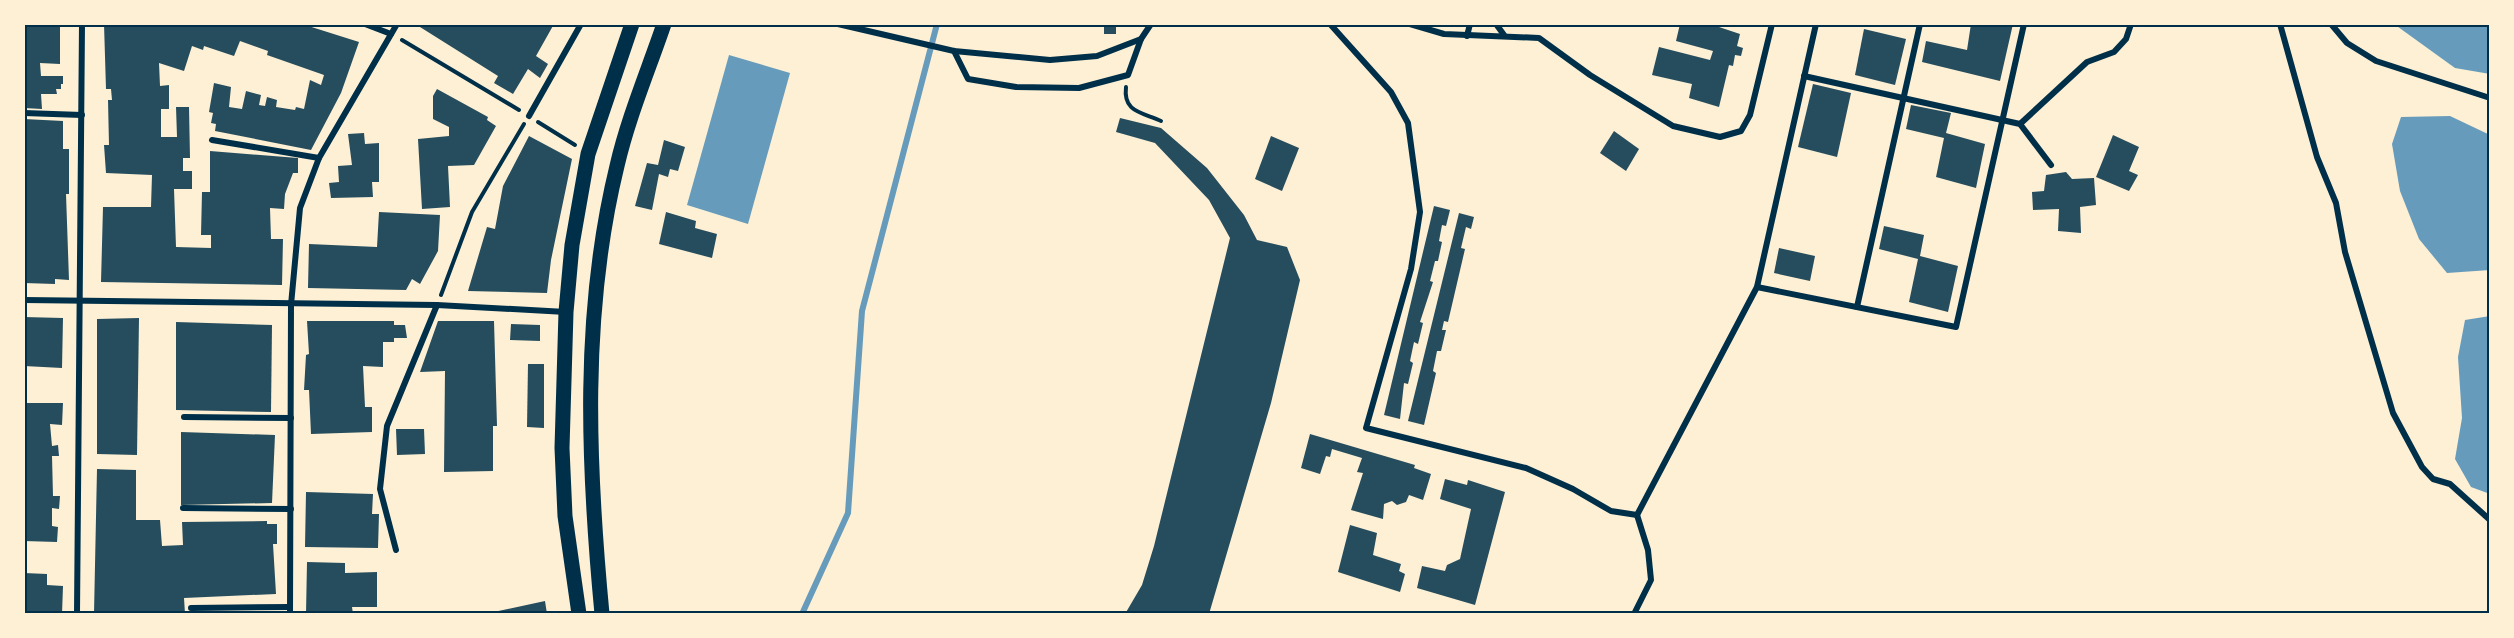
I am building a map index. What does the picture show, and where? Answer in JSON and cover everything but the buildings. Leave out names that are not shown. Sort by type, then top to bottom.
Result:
[{"type":"main road","points":[[579,614],[565,516],[562,448],[566,312],[572,245],[588,154],[632,24]]},
{"type":"main road","points":[[602,614],[592,507],[590,437],[592,354],[600,256],[617,166],[664,24]]},
{"type":"street","points":[[77,614],[82,24]]},
{"type":"street","points":[[366,24],[391,34]]},
{"type":"street","points":[[191,608],[290,611],[291,305],[300,208],[319,158],[397,24]]},
{"type":"street","points":[[529,116],[581,24]]},
{"type":"street","points":[[954,51],[968,79],[1016,87],[1079,88],[1128,75],[1141,39],[1151,24]]},
{"type":"street","points":[[1330,24],[1391,92],[1408,123],[1420,212],[1411,269],[1366,428],[1526,468],[1573,489],[1611,511],[1636,514]]},
{"type":"street","points":[[1410,24],[1444,34],[1539,38],[1590,75],[1673,126],[1720,137],[1741,131],[1750,115],[1772,24]]},
{"type":"street","points":[[1467,36],[1470,24]]},
{"type":"street","points":[[1496,24],[1504,35]]},
{"type":"street","points":[[1634,614],[1651,580],[1648,550],[1636,514],[1757,287],[1816,24]]},
{"type":"street","points":[[1857,308],[1920,24]]},
{"type":"street","points":[[1757,287],[1956,327],[2024,24]]},
{"type":"street","points":[[2020,124],[2087,62],[2114,52],[2126,39],[2131,24]]},
{"type":"street","points":[[2280,24],[2317,157],[2336,203],[2344,252],[2393,413],[2422,467],[2433,479],[2450,484],[2490,520]]},
{"type":"street","points":[[2331,24],[2347,43],[2376,61],[2490,98]]},
{"type":"street","points":[[841,25],[954,51],[1050,60],[1097,56],[1141,39]]},
{"type":"street","points":[[1804,76],[2020,124],[2051,165]]},
{"type":"street","points":[[24,113],[82,115]]},
{"type":"street","points":[[212,140],[319,158]]},
{"type":"street","points":[[24,300],[437,305],[566,312]]},
{"type":"street","points":[[396,550],[380,489],[387,426],[437,305]]},
{"type":"street","points":[[184,417],[291,418]]},
{"type":"street","points":[[183,508],[291,509]]},
{"type":"path","points":[[391,34],[588,154]]},
{"type":"path","points":[[1128,75],[1125,99],[1129,107],[1161,121]]},
{"type":"path","points":[[437,305],[472,212],[529,116]]},
{"type":"water","points":[[2394,24],[2490,24],[2490,74],[2455,68]]},
{"type":"water","points":[[729,55],[790,73],[748,224],[687,205]]},
{"type":"water","points":[[2450,116],[2490,135],[2490,270],[2447,273],[2419,239],[2400,191],[2392,144],[2401,117]]},
{"type":"water","points":[[2490,316],[2490,494],[2471,487],[2455,459],[2462,418],[2458,357],[2465,320]]},
{"type":"waterway","points":[[802,614],[848,513],[862,311],[937,24]]}]
